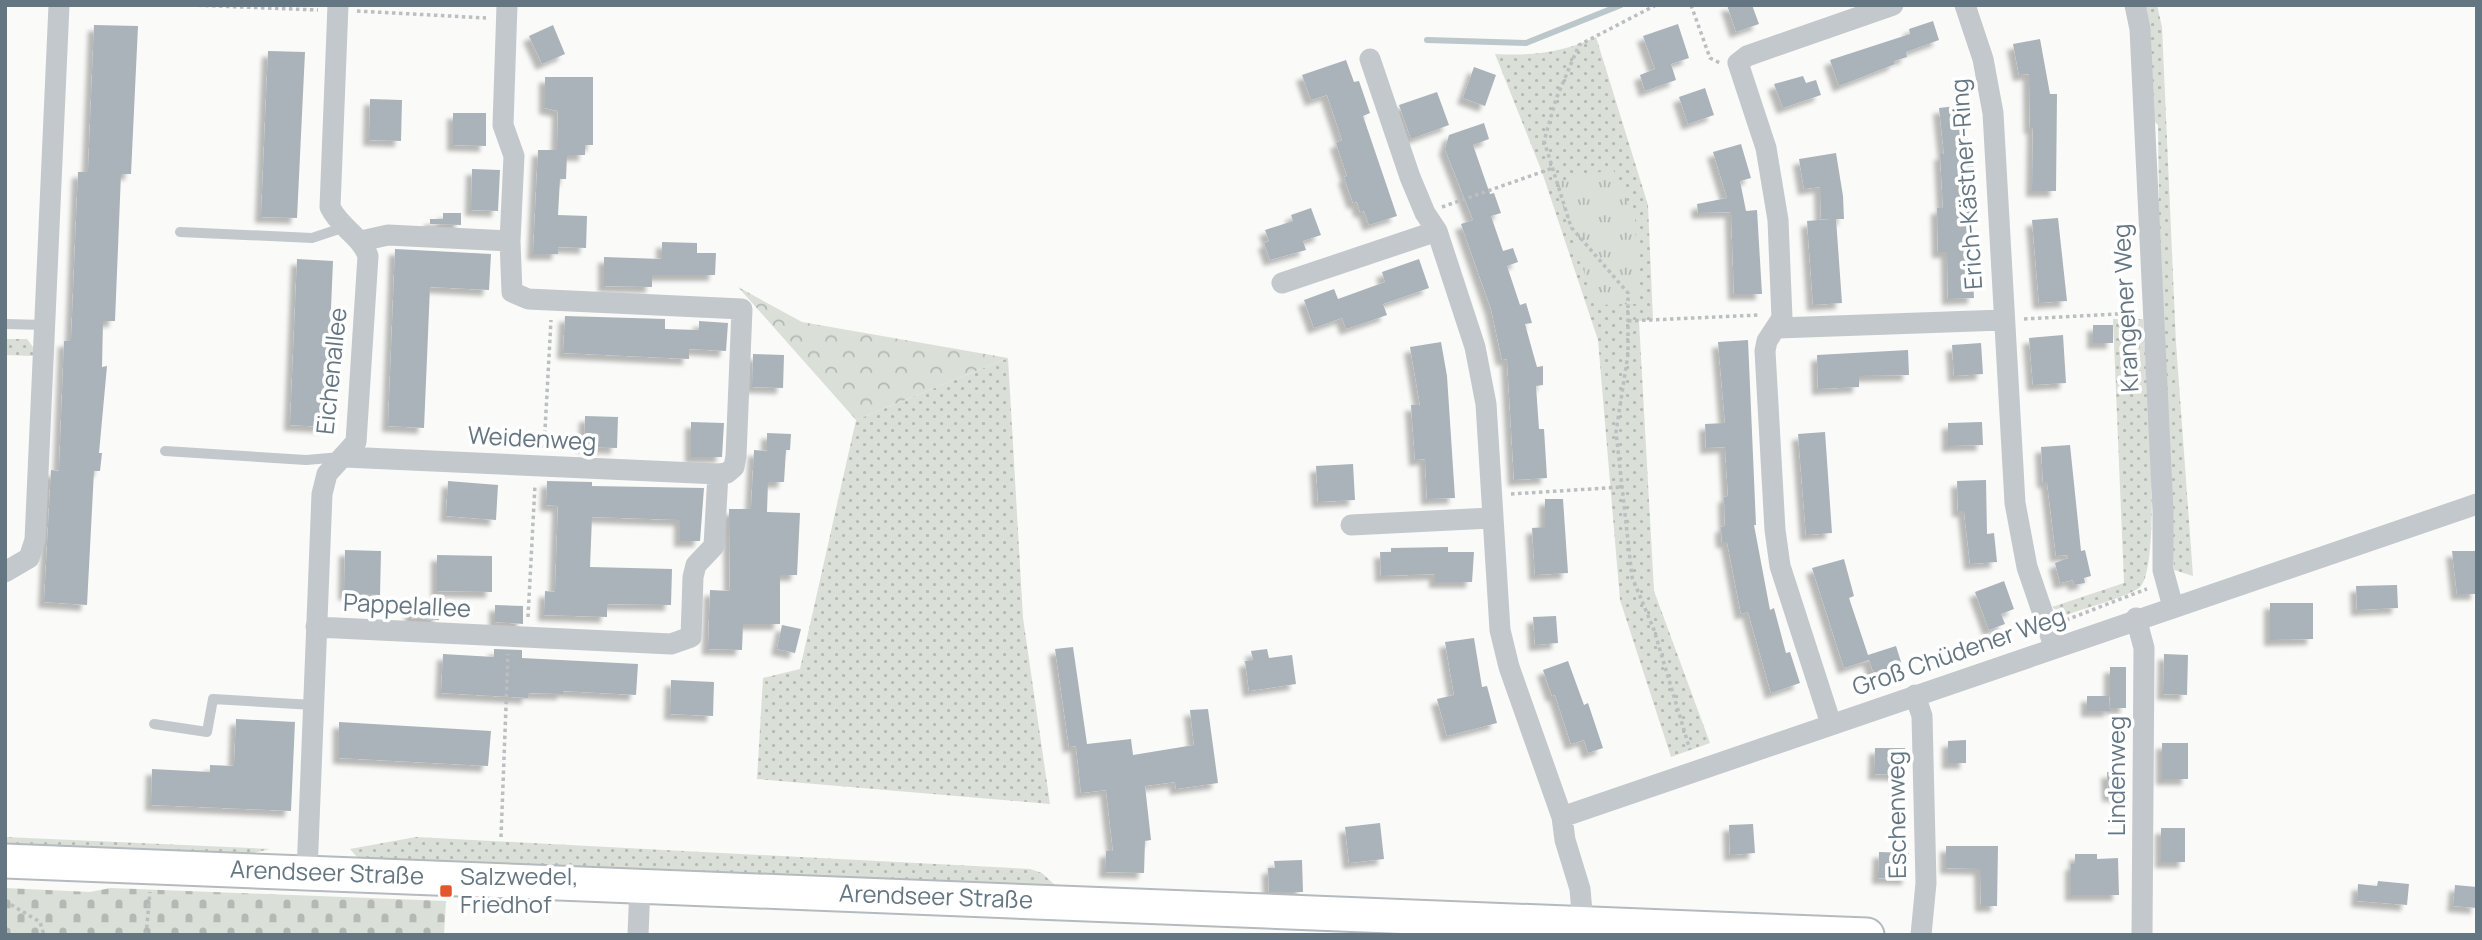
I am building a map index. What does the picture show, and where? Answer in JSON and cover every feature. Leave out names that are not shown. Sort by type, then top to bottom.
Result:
[{"type":"main road","name":"Arendseer Straße","points":[[5,861],[640,885],[1584,929],[1867,935]]},
{"type":"street","points":[[5,572],[29,558],[35,540],[59,5]]},
{"type":"street","points":[[338,5],[329,194],[330,207],[342,228],[361,241],[387,235],[510,241]]},
{"type":"street","points":[[507,5],[503,125],[514,156],[510,241],[512,292],[519,297],[552,300],[742,309],[736,456],[734,467],[727,473],[718,474],[714,546],[696,565],[693,577],[691,637],[671,644],[510,637]]},
{"type":"street","points":[[1831,723],[1780,566],[1775,530],[1765,351],[1767,341],[1780,321],[1778,220],[1771,169],[1738,63],[1747,56],[1893,5]]},
{"type":"street","name":"Erich-Kästner-Ring","points":[[1965,5],[1983,59],[1993,113],[2015,503],[2027,567],[2051,637]]},
{"type":"street","name":"Krangener Weg","points":[[2135,5],[2140,29],[2165,582],[2173,607]]},
{"type":"street","points":[[1370,59],[1425,213],[1437,231],[1475,347],[1486,404],[1497,614],[1503,646],[1562,817],[1565,839],[1580,889],[1584,929]]},
{"type":"street","points":[[1282,283],[1437,231]]},
{"type":"street","name":"Eichenallee","points":[[307,873],[322,494],[327,474],[356,442],[368,256],[361,241]]},
{"type":"street","name":"Erich-Kästner-Ring","points":[[1780,321],[2003,320]]},
{"type":"street","name":"Weidenweg","points":[[344,457],[718,474]]},
{"type":"street","name":"Groß Chüdener Weg","points":[[1562,817],[1915,695],[2051,637],[2173,607],[2477,504]]},
{"type":"street","points":[[1351,525],[1491,518]]},
{"type":"street","name":"Lindenweg","points":[[2136,618],[2144,648],[2142,935]]},
{"type":"street","name":"Pappelallee","points":[[316,628],[510,637]]},
{"type":"street","name":"Eschenweg","points":[[1915,695],[1922,716],[1926,883],[1921,935]]},
{"type":"street","points":[[638,935],[640,885]]},
{"type":"lane","points":[[180,232],[312,238],[342,228]]},
{"type":"lane","points":[[5,324],[45,325]]},
{"type":"lane","points":[[165,452],[306,460],[344,457]]},
{"type":"lane","points":[[153,724],[207,732],[213,699],[313,705]]},
{"type":"path","points":[[1656,5],[1579,45],[1556,99],[1544,141],[1571,227],[1628,293],[1628,354],[1616,432],[1632,577],[1654,631],[1690,750]]},
{"type":"path","points":[[1691,5],[1710,58],[1718,63],[1738,63]]},
{"type":"path","points":[[1425,213],[1553,168]]},
{"type":"path","points":[[501,837],[510,637],[540,466],[552,300]]},
{"type":"path","points":[[2003,320],[2151,312]]},
{"type":"path","points":[[1628,321],[1780,321]]},
{"type":"path","points":[[1491,495],[1622,486]]},
{"type":"path","points":[[2051,637],[2165,582]]},
{"type":"path","points":[[1680,753],[1700,746]]},
{"type":"path","points":[[146,935],[151,883]]},
{"type":"path","points":[[5,901],[40,922],[44,935]]},
{"type":"green space","points":[[2140,5],[2157,5],[2162,27],[2176,343],[2193,576],[2174,570],[2154,204],[2159,199],[2158,125],[2150,118]]},
{"type":"green space","points":[[1596,37],[1648,205],[1653,320],[1639,321],[1654,591],[1710,743],[1671,757],[1620,600],[1598,340],[1542,172],[1495,54],[1546,52],[1571,47]]},
{"type":"green space","points":[[1613,169],[1635,218],[1638,304],[1594,305],[1557,182]]},
{"type":"green space","points":[[738,287],[802,322],[1008,358],[856,420]]},
{"type":"green space","points":[[2113,319],[2143,319],[2152,505],[2146,573],[2139,588],[2132,592],[2063,616],[2052,607],[2124,583]]},
{"type":"green space","points":[[5,339],[27,339],[33,347],[33,356],[5,355]]},
{"type":"green space","points":[[1008,358],[1023,618],[1050,804],[757,779],[763,678],[800,669],[856,420]]},
{"type":"green space","points":[[5,837],[270,849],[241,856],[5,851]]},
{"type":"green space","points":[[416,837],[1030,869],[1042,873],[1060,890],[380,866],[357,857],[350,849]]},
{"type":"green space","points":[[5,888],[90,892],[111,888],[446,901],[444,935],[5,935]]},
{"type":"building","points":[[1727,5],[1752,5],[1759,24],[1736,32]]},
{"type":"building","points":[[1933,21],[1939,40],[1906,52],[1907,57],[1894,61],[1895,64],[1839,86],[1830,60],[1910,34],[1909,29]]},
{"type":"building","points":[[1678,24],[1689,58],[1671,64],[1676,80],[1645,91],[1640,75],[1655,69],[1643,36]]},
{"type":"building","points":[[94,25],[138,26],[131,174],[121,174],[115,321],[103,321],[102,367],[107,366],[99,453],[102,453],[100,471],[94,471],[87,605],[44,602],[51,470],[59,471],[64,341],[71,341],[78,172],[88,172]]},
{"type":"building","points":[[553,25],[565,54],[542,64],[529,36]]},
{"type":"building","points":[[2040,39],[2050,94],[2057,94],[2056,191],[2032,191],[2033,128],[2030,128],[2029,74],[2019,75],[2013,44]]},
{"type":"building","points":[[268,51],[305,52],[297,218],[261,217]]},
{"type":"building","points":[[1346,60],[1354,82],[1359,81],[1370,113],[1363,116],[1397,216],[1369,225],[1364,211],[1360,212],[1357,202],[1353,203],[1344,177],[1347,176],[1336,143],[1342,140],[1327,95],[1311,100],[1302,75]]},
{"type":"building","points":[[1474,67],[1496,75],[1485,106],[1463,98]]},
{"type":"building","points":[[1803,76],[1806,83],[1816,80],[1821,95],[1783,108],[1774,84]]},
{"type":"building","points":[[545,77],[593,77],[593,145],[585,145],[585,155],[567,155],[566,179],[560,179],[558,215],[587,216],[586,248],[558,247],[558,254],[533,254],[538,150],[557,150],[558,111],[545,108]]},
{"type":"building","points":[[1705,88],[1714,115],[1688,124],[1679,97]]},
{"type":"building","points":[[1437,92],[1449,125],[1411,139],[1399,105]]},
{"type":"building","points":[[370,99],[402,100],[401,141],[369,140]]},
{"type":"building","points":[[1965,105],[1975,193],[1969,194],[1974,298],[1948,299],[1947,252],[1938,252],[1937,208],[1943,208],[1940,154],[1944,154],[1939,108]]},
{"type":"building","points":[[453,113],[486,113],[486,146],[453,145]]},
{"type":"building","points":[[1484,123],[1489,139],[1473,145],[1490,194],[1494,193],[1501,213],[1491,216],[1503,251],[1513,248],[1518,262],[1507,266],[1520,305],[1526,303],[1532,323],[1525,324],[1537,367],[1543,366],[1543,385],[1536,386],[1539,429],[1544,429],[1547,478],[1514,480],[1507,359],[1502,360],[1491,309],[1461,224],[1473,220],[1445,149],[1449,135]]},
{"type":"building","points":[[1741,144],[1751,178],[1740,181],[1746,211],[1757,210],[1762,294],[1734,294],[1731,212],[1698,213],[1697,204],[1727,198],[1713,152]]},
{"type":"building","points":[[1836,153],[1844,219],[1836,219],[1842,303],[1813,305],[1807,221],[1831,219],[1821,219],[1820,187],[1804,189],[1799,159]]},
{"type":"building","points":[[472,169],[500,170],[498,211],[471,210]]},
{"type":"building","points":[[1311,208],[1321,235],[1303,241],[1306,250],[1270,260],[1264,243],[1269,241],[1265,230],[1293,221],[1291,215]]},
{"type":"building","points":[[443,213],[461,213],[461,225],[430,224],[430,219],[443,219]]},
{"type":"building","points":[[2058,218],[2067,301],[2039,303],[2032,220]]},
{"type":"building","points":[[662,242],[697,243],[697,253],[716,253],[715,275],[652,275],[652,287],[604,286],[604,257],[662,259]]},
{"type":"building","points":[[395,249],[491,254],[489,290],[430,287],[424,428],[388,426]]},
{"type":"building","points":[[297,259],[333,261],[326,427],[290,425]]},
{"type":"building","points":[[1419,259],[1429,288],[1383,304],[1387,315],[1370,321],[1346,329],[1342,318],[1314,328],[1304,300],[1334,289],[1338,299],[1385,282],[1382,272]]},
{"type":"building","points":[[565,316],[665,319],[665,329],[699,330],[699,321],[728,323],[726,351],[689,349],[689,359],[563,353]]},
{"type":"building","points":[[2093,325],[2113,325],[2113,343],[2093,343]]},
{"type":"building","points":[[2063,335],[2066,383],[2033,385],[2029,338]]},
{"type":"building","points":[[1748,340],[1754,525],[1770,610],[1774,608],[1786,653],[1790,652],[1800,683],[1771,693],[1748,612],[1741,614],[1727,542],[1722,542],[1721,527],[1725,526],[1724,497],[1728,496],[1725,447],[1706,448],[1705,424],[1725,423],[1718,342]]},
{"type":"building","points":[[1441,342],[1447,376],[1455,498],[1427,499],[1425,459],[1415,460],[1411,405],[1420,405],[1410,347]]},
{"type":"building","points":[[1981,343],[1983,374],[1954,376],[1952,345]]},
{"type":"building","points":[[1908,350],[1909,375],[1859,376],[1859,387],[1818,389],[1817,355]]},
{"type":"building","points":[[753,354],[784,355],[783,388],[752,387]]},
{"type":"building","points":[[585,416],[618,417],[617,448],[584,447]]},
{"type":"building","points":[[691,422],[724,423],[722,457],[691,457]]},
{"type":"building","points":[[1982,422],[1983,445],[1948,446],[1948,423]]},
{"type":"building","points":[[1825,432],[1832,533],[1806,535],[1798,434]]},
{"type":"building","points":[[767,433],[791,434],[790,450],[786,450],[784,482],[768,482],[767,512],[800,513],[797,575],[780,575],[780,624],[743,624],[742,650],[708,649],[710,590],[730,591],[729,509],[751,509],[754,450],[767,451]]},
{"type":"building","points":[[2070,445],[2081,551],[2085,550],[2091,576],[2084,578],[2085,583],[2074,585],[2073,580],[2060,583],[2055,563],[2068,558],[2067,555],[2056,556],[2047,482],[2043,482],[2041,447]]},
{"type":"building","points":[[1353,464],[1355,500],[1318,502],[1316,466]]},
{"type":"building","points":[[1986,480],[1987,534],[1994,533],[1997,562],[1970,564],[1964,511],[1958,511],[1957,481]]},
{"type":"building","points":[[448,481],[498,485],[496,520],[446,516]]},
{"type":"building","points":[[547,481],[592,482],[592,486],[704,488],[700,541],[680,541],[680,520],[592,517],[590,567],[672,569],[671,605],[607,604],[607,617],[544,615],[545,591],[555,592],[558,506],[546,505]]},
{"type":"building","points":[[1545,499],[1563,499],[1568,573],[1535,575],[1532,528],[1545,527]]},
{"type":"building","points":[[1448,547],[1448,552],[1474,552],[1472,582],[1435,582],[1435,574],[1381,576],[1380,552],[1391,552],[1391,548]]},
{"type":"building","points":[[345,550],[381,551],[380,595],[344,594]]},
{"type":"building","points":[[2452,551],[2477,551],[2477,594],[2457,594]]},
{"type":"building","points":[[437,555],[492,556],[492,592],[437,591]]},
{"type":"building","points":[[1844,559],[1854,596],[1849,598],[1868,655],[1896,646],[1902,665],[1874,674],[1869,660],[1844,668],[1812,568]]},
{"type":"building","points":[[2004,581],[2014,609],[2001,614],[2005,624],[1989,630],[1975,592]]},
{"type":"building","points":[[2397,585],[2398,608],[2357,610],[2356,586]]},
{"type":"building","points":[[411,601],[439,601],[439,620],[411,618]]},
{"type":"building","points":[[2270,603],[2313,603],[2313,639],[2270,640]]},
{"type":"building","points":[[495,605],[523,606],[523,624],[495,622]]},
{"type":"building","points":[[1556,616],[1558,643],[1535,645],[1533,617]]},
{"type":"building","points":[[782,625],[801,629],[795,653],[777,649]]},
{"type":"building","points":[[1474,638],[1482,687],[1487,686],[1497,723],[1447,736],[1437,699],[1454,695],[1445,642]]},
{"type":"building","points":[[1073,647],[1087,744],[1131,739],[1133,755],[1194,745],[1190,710],[1208,709],[1218,783],[1176,789],[1175,782],[1145,786],[1151,840],[1145,841],[1144,873],[1105,872],[1106,851],[1113,851],[1106,790],[1081,793],[1076,746],[1069,747],[1055,649]]},
{"type":"building","points":[[494,649],[522,650],[522,658],[638,664],[636,695],[563,691],[563,694],[528,693],[528,698],[441,693],[443,654],[494,657]]},
{"type":"building","points":[[1267,649],[1269,658],[1292,655],[1296,684],[1249,691],[1245,661],[1253,660],[1251,651]]},
{"type":"building","points":[[2164,654],[2188,655],[2187,695],[2163,694]]},
{"type":"building","points":[[1568,661],[1584,705],[1588,703],[1603,748],[1588,753],[1584,740],[1571,744],[1555,695],[1552,696],[1543,670]]},
{"type":"building","points":[[2110,667],[2126,667],[2126,708],[2110,708]]},
{"type":"building","points":[[671,680],[714,682],[713,716],[670,714]]},
{"type":"building","points":[[2087,696],[2109,696],[2110,711],[2087,711]]},
{"type":"building","points":[[236,719],[295,722],[291,811],[151,805],[152,769],[210,772],[210,765],[234,766]]},
{"type":"building","points":[[339,722],[491,731],[488,766],[339,758]]},
{"type":"building","points":[[1966,740],[1966,763],[1948,763],[1948,741]]},
{"type":"building","points":[[2162,743],[2188,743],[2188,779],[2162,779]]},
{"type":"building","points":[[1875,748],[1905,748],[1904,775],[1874,774]]},
{"type":"building","points":[[2107,772],[2125,772],[2125,795],[2108,796]]},
{"type":"building","points":[[1380,823],[1384,859],[1349,863],[1345,827]]},
{"type":"building","points":[[1753,824],[1755,853],[1730,855],[1729,825]]},
{"type":"building","points":[[2161,828],[2185,828],[2185,862],[2161,862]]},
{"type":"building","points":[[1946,846],[1998,846],[1997,906],[1981,906],[1980,869],[1946,868]]},
{"type":"building","points":[[1879,852],[1909,853],[1908,879],[1878,878]]},
{"type":"building","points":[[2075,854],[2097,854],[2097,859],[2118,858],[2119,895],[2071,895],[2071,864],[2075,864]]},
{"type":"building","points":[[1302,860],[1303,892],[1269,892],[1268,868],[1275,868],[1274,861]]},
{"type":"building","points":[[2378,881],[2409,884],[2407,905],[2357,901],[2358,884],[2377,886]]},
{"type":"building","points":[[2455,885],[2477,887],[2477,908],[2453,906]]},
{"type":"waterway","points":[[1427,40],[1526,43],[1621,5]]},
{"type":"place","name":"Salzwedel, Friedhof","points":[[446,891]]}]
